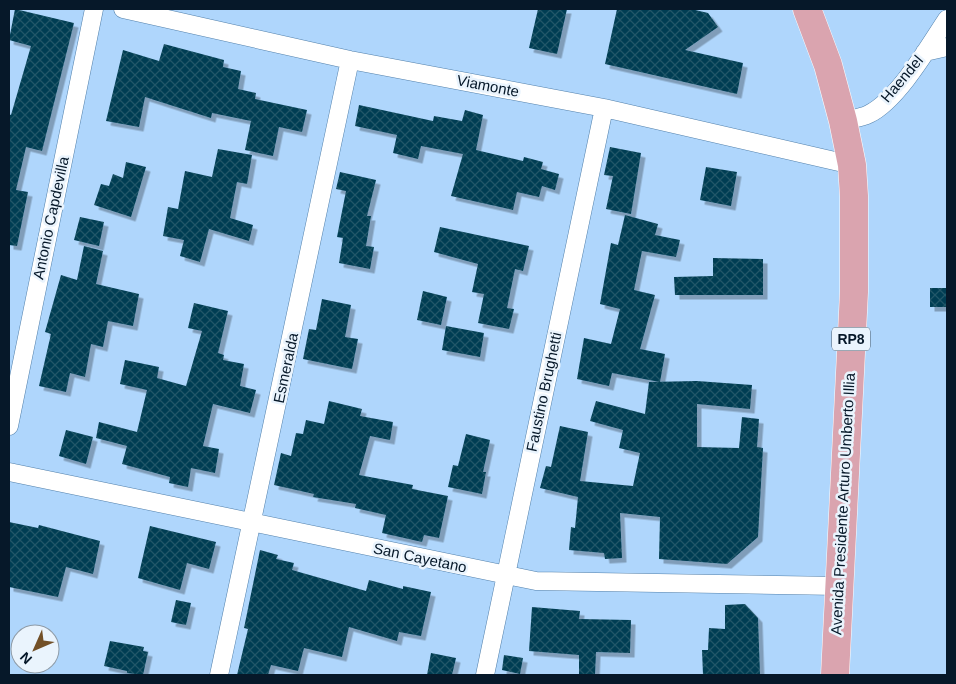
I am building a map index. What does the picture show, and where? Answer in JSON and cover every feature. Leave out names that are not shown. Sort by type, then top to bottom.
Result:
[{"type":"main road","name":"Avenida Presidente Arturo Umberto Illia","points":[[807,9],[828,65],[843,121],[852,165],[854,292],[835,675]]},
{"type":"street","name":"Antonio Capdevilla","points":[[9,426],[94,9]]},
{"type":"street","name":"Viamonte","points":[[123,9],[350,60],[604,108],[852,165]]},
{"type":"street","name":"Haendel","points":[[843,121],[869,114],[884,103],[905,80],[947,19]]},
{"type":"street","points":[[925,52],[947,47]]},
{"type":"street","name":"Esmeralda","points":[[220,675],[350,60]]},
{"type":"street","name":"Faustino Brughetti","points":[[484,675],[604,108]]},
{"type":"street","name":"San Cayetano","points":[[9,472],[253,524],[536,581],[839,586]]},
{"type":"building","points":[[15,9],[74,23],[42,151],[26,147],[16,190],[28,192],[17,246],[9,245],[9,114],[11,115],[31,46],[9,40]]},
{"type":"building","points":[[538,9],[567,9],[557,54],[529,48]]},
{"type":"building","points":[[617,9],[691,9],[708,13],[718,27],[685,50],[743,63],[737,94],[605,64]]},
{"type":"building","points":[[164,44],[224,60],[223,67],[241,71],[238,89],[256,93],[255,99],[307,110],[302,132],[279,127],[273,156],[245,150],[251,121],[212,113],[211,118],[145,97],[139,127],[106,121],[123,50],[159,61]]},
{"type":"building","points":[[359,105],[433,121],[434,116],[462,121],[465,110],[483,115],[476,150],[523,161],[524,157],[543,162],[541,169],[559,174],[555,190],[542,186],[539,197],[517,192],[513,210],[451,196],[463,154],[421,146],[418,159],[393,153],[397,135],[355,126]]},
{"type":"building","points":[[610,147],[641,153],[631,214],[606,209],[613,176],[604,175]]},
{"type":"building","points":[[218,149],[252,155],[247,184],[237,182],[230,218],[253,225],[249,241],[209,229],[200,262],[180,256],[184,240],[163,236],[168,207],[178,209],[185,171],[212,177]]},
{"type":"building","points":[[126,162],[146,167],[131,217],[94,205],[101,184],[109,186],[113,174],[123,178]]},
{"type":"building","points":[[706,167],[737,172],[731,206],[700,200]]},
{"type":"building","points":[[340,172],[376,180],[367,216],[371,216],[366,246],[374,247],[370,269],[339,263],[343,238],[337,237],[346,191],[336,189]]},
{"type":"building","points":[[625,215],[658,224],[655,235],[680,240],[676,257],[642,251],[634,290],[655,295],[640,349],[665,354],[660,382],[612,373],[609,386],[577,379],[584,338],[611,344],[620,309],[600,304],[611,243],[618,245]]},
{"type":"building","points":[[80,217],[104,222],[99,246],[74,240]]},
{"type":"building","points":[[440,227],[529,246],[523,271],[515,269],[507,308],[514,309],[509,329],[478,323],[484,294],[472,292],[478,264],[434,252]]},
{"type":"building","points":[[84,246],[103,251],[96,284],[139,294],[133,326],[108,321],[103,347],[91,344],[85,377],[70,373],[66,392],[39,386],[51,334],[45,332],[61,275],[77,280]]},
{"type":"building","points":[[713,258],[763,259],[763,295],[675,295],[674,277],[713,276]]},
{"type":"building","points":[[930,288],[947,288],[947,307],[930,307]]},
{"type":"building","points":[[423,291],[447,297],[441,325],[417,320]]},
{"type":"building","points":[[322,299],[351,305],[345,337],[358,339],[352,369],[303,359],[309,329],[316,330]]},
{"type":"building","points":[[194,303],[228,311],[218,353],[224,355],[223,360],[244,364],[240,386],[256,390],[250,413],[213,404],[203,446],[219,449],[215,473],[191,468],[188,487],[169,483],[170,477],[122,464],[127,446],[96,438],[99,422],[137,432],[147,390],[120,384],[125,360],[159,367],[157,378],[186,386],[202,331],[188,328]]},
{"type":"building","points":[[446,326],[484,333],[480,357],[442,350]]},
{"type":"building","points":[[697,381],[752,385],[750,409],[697,404],[697,447],[739,448],[742,417],[759,419],[757,447],[763,448],[758,537],[727,564],[659,559],[660,517],[620,513],[622,558],[605,559],[604,553],[569,550],[571,527],[575,528],[578,497],[540,488],[546,466],[551,467],[560,426],[588,432],[580,481],[633,486],[640,453],[619,448],[623,430],[590,421],[596,401],[645,414],[649,382]]},
{"type":"building","points":[[329,401],[362,409],[360,416],[393,422],[390,440],[370,436],[359,475],[413,485],[412,489],[448,496],[439,538],[424,535],[422,542],[382,533],[386,515],[355,508],[356,504],[313,497],[314,494],[274,485],[281,453],[291,456],[296,433],[303,434],[306,420],[324,424]]},
{"type":"building","points":[[66,430],[93,437],[86,464],[59,456]]},
{"type":"building","points":[[466,434],[490,440],[483,472],[486,472],[482,494],[448,487],[453,465],[458,466]]},
{"type":"building","points":[[9,522],[38,528],[39,525],[100,541],[93,574],[66,567],[58,597],[9,587]]},
{"type":"building","points":[[150,526],[216,542],[209,569],[187,563],[180,590],[138,578]]},
{"type":"building","points":[[260,550],[278,555],[276,559],[294,563],[292,570],[366,591],[369,580],[403,589],[403,586],[431,592],[421,636],[399,632],[397,641],[349,627],[342,657],[304,648],[298,671],[271,665],[268,675],[237,675],[248,629],[244,628]]},
{"type":"building","points":[[176,600],[191,603],[186,625],[171,622]]},
{"type":"building","points":[[745,604],[758,618],[760,675],[703,675],[702,650],[708,650],[709,628],[725,629],[725,605]]},
{"type":"building","points":[[532,607],[580,611],[579,619],[631,620],[630,653],[596,652],[595,675],[579,675],[579,655],[529,651]]},
{"type":"building","points":[[110,641],[144,647],[143,651],[148,652],[143,675],[127,673],[127,671],[104,666]]},
{"type":"building","points":[[431,653],[456,658],[452,675],[427,675]]},
{"type":"building","points":[[504,655],[523,658],[520,674],[502,670]]}]
